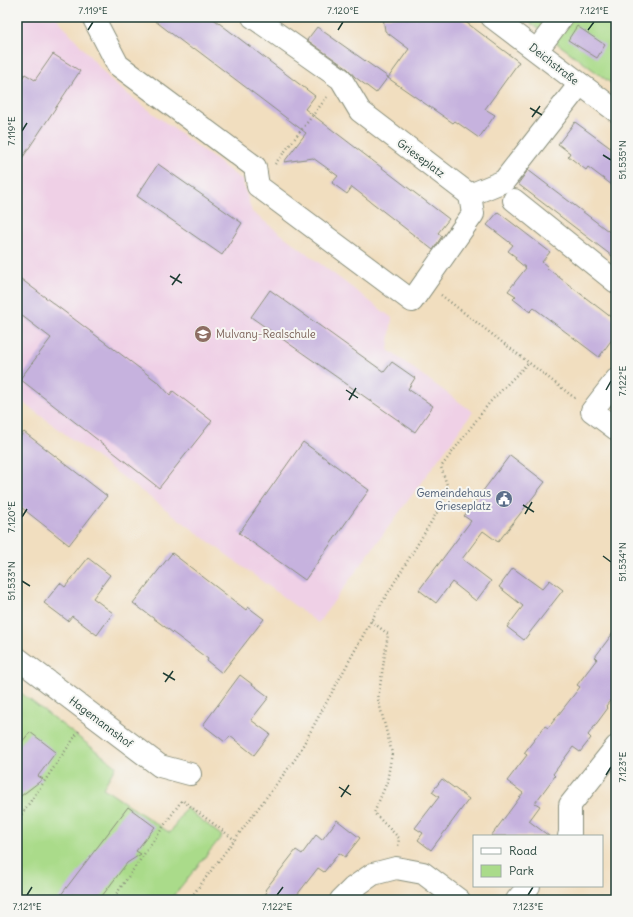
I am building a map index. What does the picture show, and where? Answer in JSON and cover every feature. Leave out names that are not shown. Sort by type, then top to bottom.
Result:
[{"type":"street","points":[[93,17],[118,65],[255,167],[258,186],[412,301],[426,284],[473,214],[470,195],[504,181],[580,84]]},
{"type":"street","name":"Grieseplatz","points":[[253,17],[341,79],[360,111],[470,195]]},
{"type":"street","name":"Deichstraße","points":[[492,17],[616,111]]},
{"type":"street","points":[[537,50],[562,17]]},
{"type":"street","points":[[514,200],[616,282]]},
{"type":"street","points":[[616,380],[592,411],[616,429]]},
{"type":"street","name":"Hagemannshof","points":[[17,658],[160,766],[190,774]]},
{"type":"street","points":[[570,835],[570,805],[616,747]]},
{"type":"street","points":[[341,900],[353,888],[373,874],[396,868],[423,873],[459,900]]},
{"type":"street","points":[[517,900],[528,887]]},
{"type":"path","points":[[258,186],[341,79]]},
{"type":"path","points":[[426,284],[592,411]]},
{"type":"path","points":[[188,900],[296,758],[372,621],[439,509],[448,488],[441,467],[490,402],[528,363]]},
{"type":"path","points":[[372,621],[388,634],[378,699],[392,753],[387,782],[374,813],[398,838],[396,868]]},
{"type":"path","points":[[17,822],[90,714]]},
{"type":"path","points":[[112,900],[182,800],[235,840]]},
{"type":"shaded area","name":"Mulvany-Realschule","points":[[17,17],[56,17],[113,83],[242,180],[252,212],[392,318],[388,350],[473,412],[318,623],[17,398],[17,359],[21,354],[17,351]]},
{"type":"green space","points":[[522,17],[616,17],[616,87]]},
{"type":"green space","points":[[17,690],[116,766],[103,788],[170,833],[186,808],[222,836],[170,900],[17,900]]},
{"type":"building","points":[[150,17],[211,17],[315,96],[305,109],[449,219],[438,233],[442,236],[433,250],[352,187],[347,194],[332,183],[338,176],[313,158],[284,162],[306,133],[194,48],[193,50]]},
{"type":"building","points":[[383,17],[459,17],[519,62],[485,109],[495,115],[479,138],[455,121],[453,123],[388,78],[409,49],[385,31]]},
{"type":"building","points":[[577,26],[605,45],[597,58],[568,40]]},
{"type":"building","points":[[317,27],[388,77],[376,93],[355,77],[348,69],[307,40]]},
{"type":"building","points":[[53,54],[80,71],[17,166],[17,86],[25,74],[35,80]]},
{"type":"building","points":[[575,122],[616,152],[616,188],[588,167],[586,170],[568,156],[570,153],[558,144]]},
{"type":"building","points":[[158,164],[242,223],[222,255],[137,196]]},
{"type":"building","points":[[528,170],[616,237],[616,259],[518,184]]},
{"type":"building","points":[[498,212],[550,252],[542,262],[548,267],[547,268],[616,321],[616,334],[599,357],[534,308],[530,312],[513,299],[516,296],[508,291],[526,268],[508,251],[513,245],[487,225]]},
{"type":"building","points":[[17,276],[159,383],[170,395],[173,391],[212,421],[159,488],[20,379],[51,338],[17,312]]},
{"type":"building","points":[[270,290],[384,372],[392,362],[415,378],[408,389],[433,406],[415,432],[251,317]]},
{"type":"building","points":[[24,432],[107,496],[69,545],[17,504],[17,440]]},
{"type":"building","points":[[303,442],[369,490],[305,580],[239,533]]},
{"type":"building","points":[[510,455],[545,482],[498,542],[483,531],[462,559],[491,581],[476,601],[452,582],[436,603],[419,590],[471,521],[464,516]]},
{"type":"building","points":[[172,553],[246,610],[248,607],[264,619],[222,673],[207,661],[208,659],[133,603]]},
{"type":"building","points":[[88,558],[110,575],[93,598],[113,613],[97,635],[72,616],[68,621],[44,603],[60,583],[65,587]]},
{"type":"building","points":[[513,568],[542,589],[550,580],[563,590],[524,640],[507,627],[523,606],[499,587]]},
{"type":"building","points":[[616,629],[616,693],[606,706],[608,708],[588,735],[591,738],[580,752],[573,747],[553,774],[555,776],[535,803],[540,806],[529,821],[548,835],[492,835],[523,793],[507,781],[527,755],[524,753],[545,726],[548,728],[580,687],[577,685],[597,659],[595,657]]},
{"type":"building","points":[[240,675],[269,697],[251,720],[270,734],[254,755],[230,736],[225,742],[203,725]]},
{"type":"building","points":[[30,732],[56,752],[38,776],[43,779],[17,799],[17,748]]},
{"type":"building","points":[[442,779],[469,799],[431,850],[418,840],[423,833],[415,828],[439,797],[432,792]]},
{"type":"building","points":[[128,807],[155,827],[136,851],[141,854],[127,863],[99,900],[57,900]]},
{"type":"building","points":[[337,820],[360,838],[345,857],[339,853],[324,872],[318,868],[293,900],[261,900],[267,892],[265,890],[296,850],[302,854],[316,835],[322,840]]},
{"type":"place","name":"Mulvany-Realschule","points":[[203,334]]},
{"type":"place","name":"Gemeindehaus Grieseplatz","points":[[504,499]]}]
